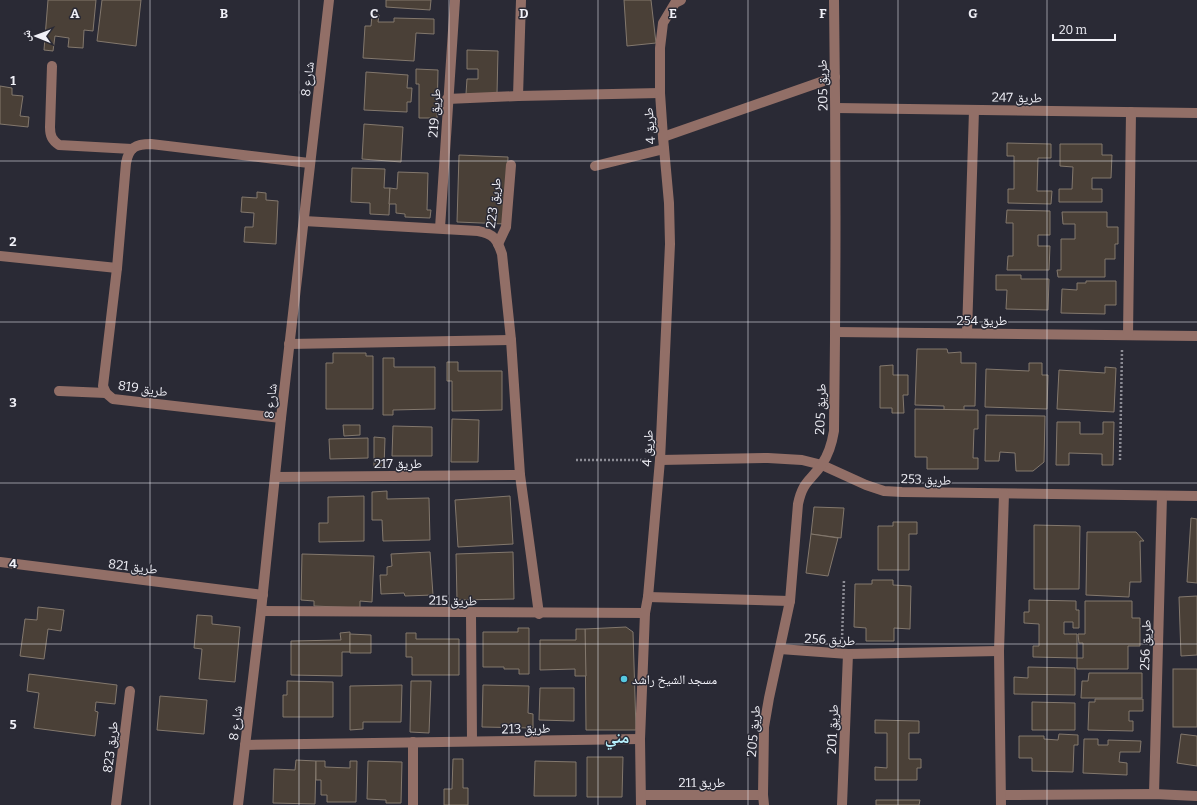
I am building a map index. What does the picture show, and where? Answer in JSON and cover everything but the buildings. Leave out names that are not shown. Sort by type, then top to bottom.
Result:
[{"type":"street","name":"شارع 8","points":[[238,805],[262,611],[281,418],[304,221],[309,163],[329,0]]},
{"type":"street","name":"طريق 219","points":[[440,228],[447,100],[455,0]]},
{"type":"street","points":[[518,96],[521,0]]},
{"type":"street","name":"طريق 4","points":[[641,800],[640,739],[645,614],[648,597],[660,460],[670,244],[669,203],[660,93],[660,48],[663,23],[675,3],[681,0]]},
{"type":"street","name":"طريق 205","points":[[764,800],[764,727],[790,601],[800,493],[806,482],[822,465],[832,443],[834,431],[836,332],[836,108],[834,0]]},
{"type":"street","points":[[52,66],[50,134],[53,140],[59,145],[132,149],[141,144],[151,144],[309,163]]},
{"type":"street","points":[[663,137],[835,77]]},
{"type":"street","name":"طريق 4","points":[[447,100],[518,96],[660,93]]},
{"type":"street","name":"طريق 247","points":[[836,108],[1197,113]]},
{"type":"street","points":[[967,333],[974,110]]},
{"type":"street","points":[[1125,334],[1131,112]]},
{"type":"street","name":"طريق 819","points":[[132,149],[126,162],[117,268],[103,386],[106,394],[113,398],[281,418]]},
{"type":"street","points":[[595,166],[664,149]]},
{"type":"street","name":"طريق 223","points":[[498,244],[506,227],[511,165]]},
{"type":"street","points":[[304,221],[478,231],[489,233],[498,244],[502,254],[511,340],[520,475],[539,614]]},
{"type":"street","points":[[0,256],[117,268]]},
{"type":"street","name":"طريق 254","points":[[836,332],[1125,334],[1197,336]]},
{"type":"street","points":[[290,344],[511,340]]},
{"type":"street","points":[[59,391],[106,394]]},
{"type":"street","name":"طريق 253","points":[[660,460],[768,458],[802,460],[822,465],[866,485],[884,491],[1197,496]]},
{"type":"street","name":"طريق 217","points":[[276,476],[520,475]]},
{"type":"street","points":[[1004,494],[999,651],[1002,800],[1154,794],[1197,796]]},
{"type":"street","name":"طريق 256","points":[[1154,794],[1162,496]]},
{"type":"street","name":"طريق 821","points":[[0,562],[263,595]]},
{"type":"street","points":[[648,597],[790,601]]},
{"type":"street","name":"طريق 215","points":[[262,611],[471,614],[645,614]]},
{"type":"street","points":[[471,614],[472,741]]},
{"type":"street","name":"طريق 256","points":[[780,649],[845,654],[999,651]]},
{"type":"street","name":"طريق 201","points":[[842,805],[845,654]]},
{"type":"street","name":"طريق 823","points":[[116,805],[130,691]]},
{"type":"street","name":"طريق 213","points":[[246,745],[640,739]]},
{"type":"street","points":[[413,742],[413,805]]},
{"type":"street","name":"طريق 211","points":[[641,800],[764,800]]},
{"type":"path","points":[[1120,460],[1125,334]]},
{"type":"path","points":[[576,460],[660,460]]},
{"type":"path","points":[[844,580],[845,654]]},
{"type":"place","name":"مسجد الشيخ راشد","points":[[624,679]]},
{"type":"district","name":"مني","points":[[617,737]]}]
